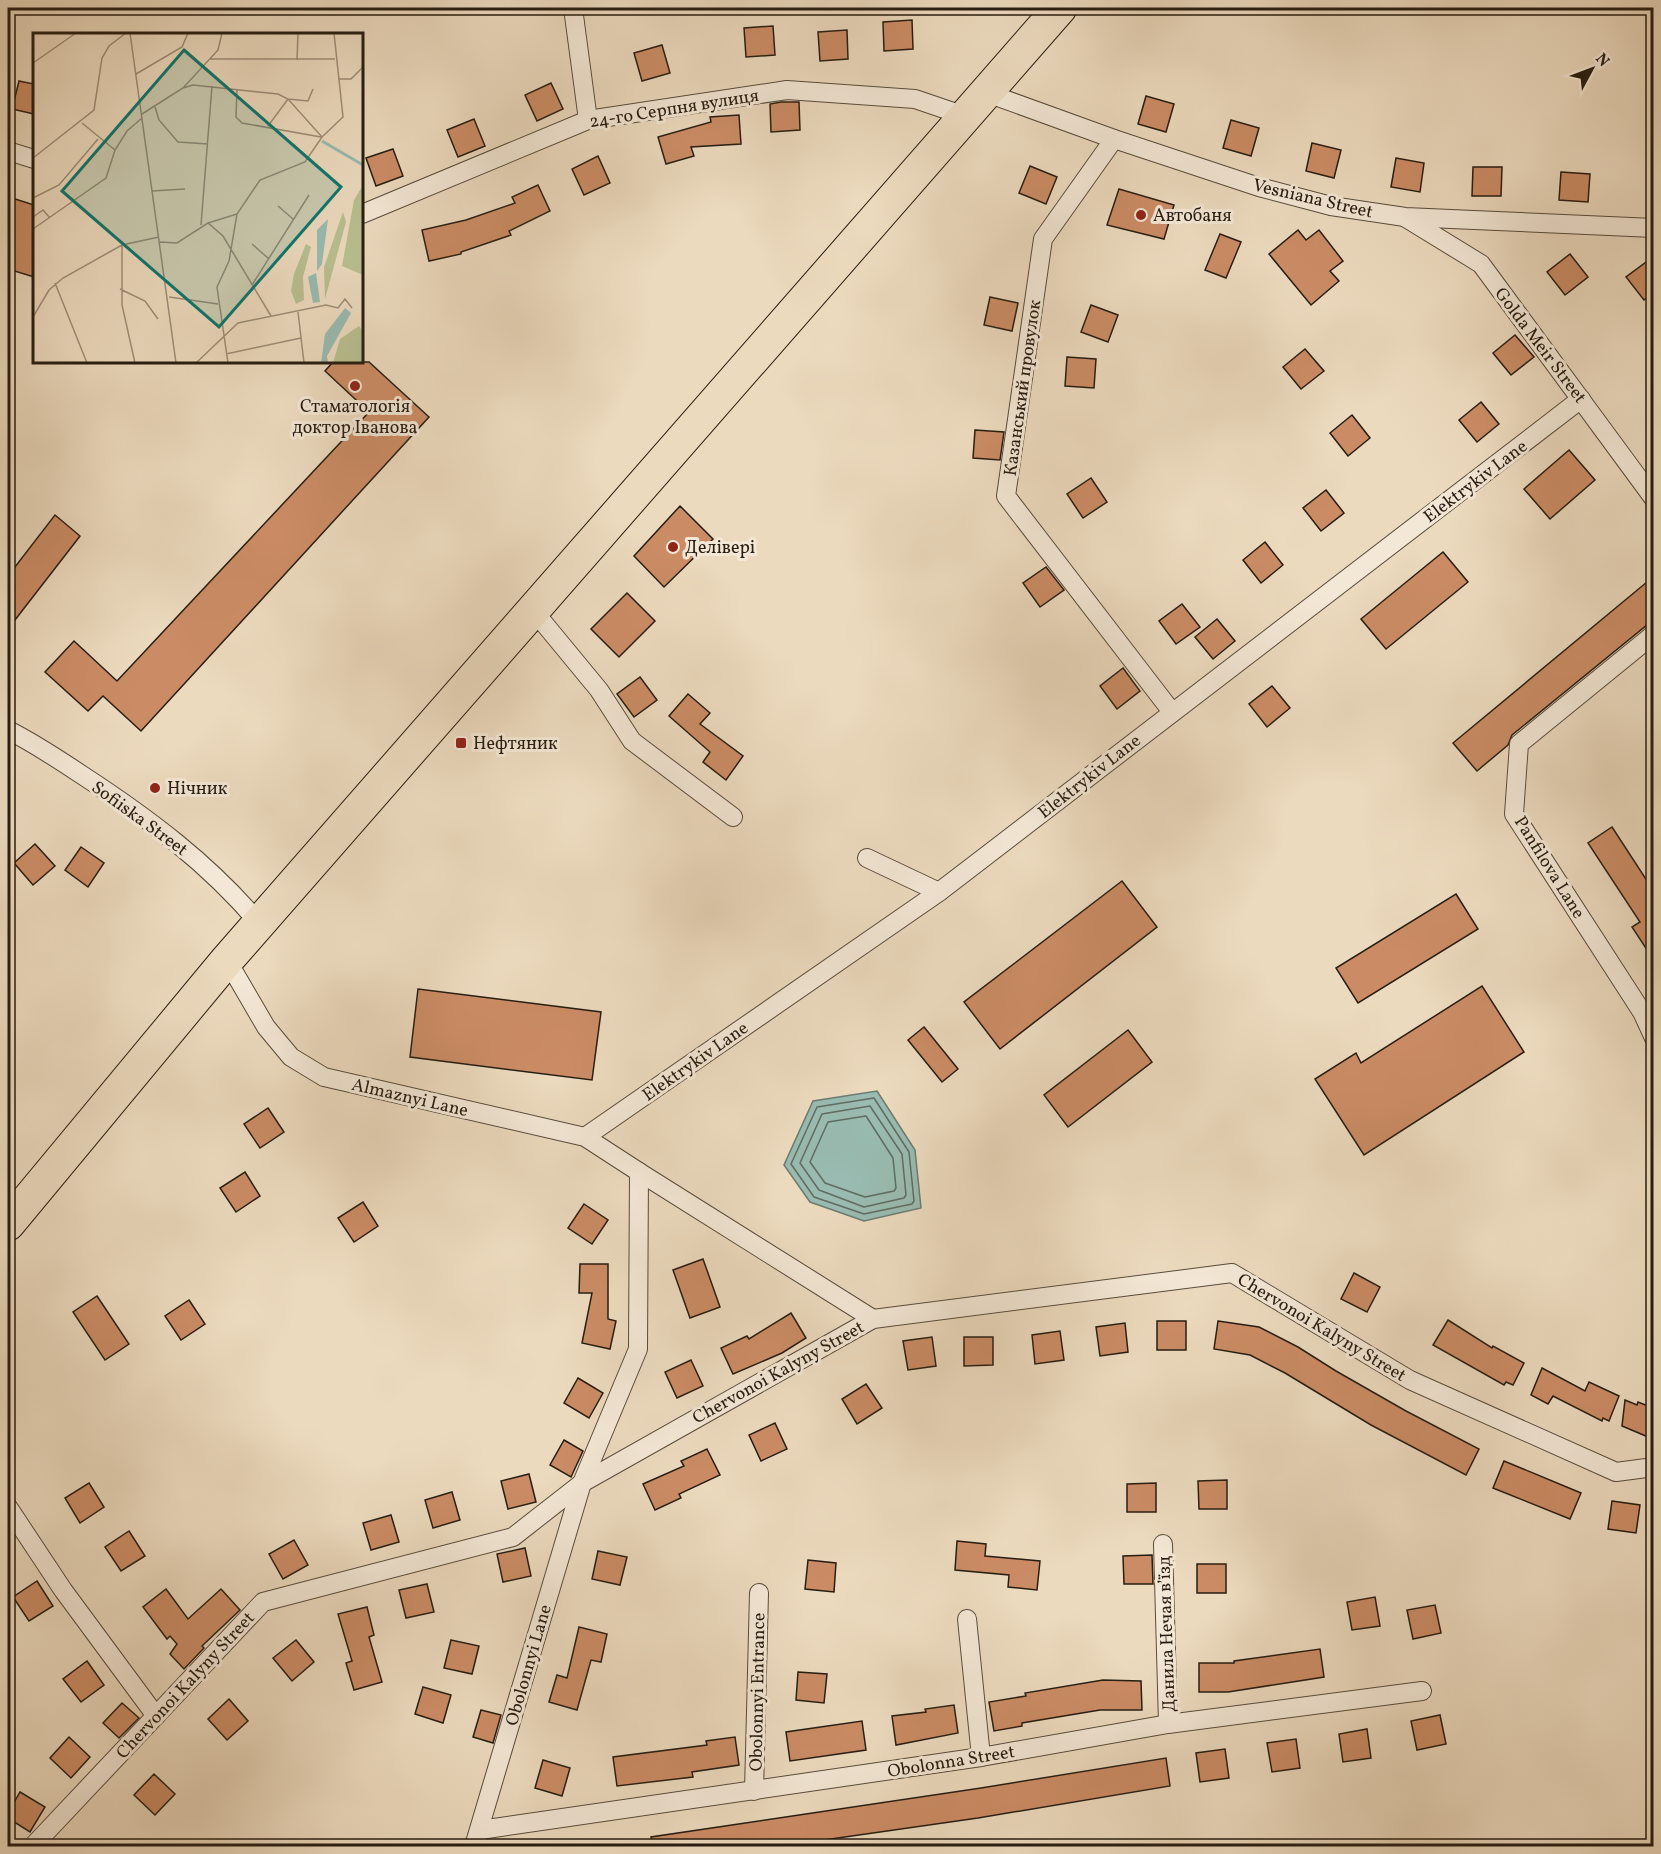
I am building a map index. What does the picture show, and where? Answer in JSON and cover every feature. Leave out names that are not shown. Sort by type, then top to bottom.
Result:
[{"type":"highway","points":[[8,1224],[259,923],[1060,8]]},
{"type":"street","points":[[573,8],[588,120]]},
{"type":"street","name":"24-го Серпня вулиця","points":[[363,214],[588,120],[787,90],[915,99],[965,116]]},
{"type":"street","name":"Vesniana Street","points":[[987,93],[1114,139],[1259,187],[1331,206],[1405,218],[1653,228]]},
{"type":"street","name":"Казанський провулок","points":[[1114,139],[1043,238],[1006,496],[1172,712]]},
{"type":"street","points":[[8,151],[33,159]]},
{"type":"street","name":"Golda Meir Street","points":[[1405,218],[1481,264],[1653,499]]},
{"type":"street","name":"Elektrykiv Lane","points":[[585,1137],[939,892],[1581,399]]},
{"type":"street","points":[[533,610],[599,690],[632,741],[733,817]]},
{"type":"street","name":"Panfilova Lane","points":[[1653,634],[1519,744],[1514,814],[1648,1011],[1653,1038]]},
{"type":"street","name":"Sofiiska Street","points":[[8,730],[28,740],[88,779],[174,839],[241,901],[259,923]]},
{"type":"street","points":[[867,858],[939,892]]},
{"type":"street","name":"Almaznyi Lane","points":[[227,960],[266,1027],[291,1057],[324,1077],[585,1137],[873,1319]]},
{"type":"street","points":[[582,1483],[638,1349],[639,1172]]},
{"type":"street","name":"Chervonoi Kalyny Street","points":[[33,1846],[263,1602],[513,1537],[582,1483],[873,1319],[1232,1273],[1410,1380],[1616,1472],[1653,1467]]},
{"type":"street","name":"Obolonnyi Lane","points":[[477,1838],[582,1483]]},
{"type":"street","points":[[8,1507],[63,1590],[156,1716]]},
{"type":"street","name":"Данила Нечая в’їзд","points":[[1163,1544],[1168,1724]]},
{"type":"street","name":"Obolonnyi Entrance","points":[[754,1791],[759,1593]]},
{"type":"street","points":[[967,1618],[981,1757]]},
{"type":"street","name":"Obolonna Street","points":[[477,1838],[754,1791],[981,1757],[1168,1724],[1422,1691]]},
{"type":"water","points":[[877,1091],[915,1150],[921,1208],[864,1221],[810,1202],[784,1165],[813,1101]]},
{"type":"building","points":[[912,20],[913,49],[884,51],[883,22]]},
{"type":"building","points":[[773,26],[775,55],[746,57],[744,28]]},
{"type":"building","points":[[847,30],[848,59],[820,61],[818,32]]},
{"type":"building","points":[[662,45],[670,73],[642,81],[634,53]]},
{"type":"building","points":[[19,81],[33,84],[33,114],[12,109]]},
{"type":"building","points":[[551,83],[563,109],[537,121],[525,95]]},
{"type":"building","points":[[1146,96],[1174,104],[1166,132],[1138,124]]},
{"type":"building","points":[[799,102],[800,130],[771,132],[770,104]]},
{"type":"building","points":[[739,115],[741,144],[691,147],[694,156],[666,164],[658,137],[711,122],[710,117]]},
{"type":"building","points":[[474,119],[485,146],[458,157],[447,130]]},
{"type":"building","points":[[1231,120],[1259,128],[1251,156],[1223,148]]},
{"type":"building","points":[[1312,143],[1341,150],[1334,178],[1306,171]]},
{"type":"building","points":[[393,149],[403,176],[376,186],[366,158]]},
{"type":"building","points":[[598,156],[610,183],[584,195],[572,169]]},
{"type":"building","points":[[1396,158],[1424,163],[1420,192],[1391,187]]},
{"type":"building","points":[[1030,166],[1057,177],[1046,204],[1019,193]]},
{"type":"building","points":[[1473,167],[1502,167],[1501,196],[1472,196]]},
{"type":"building","points":[[1561,172],[1590,174],[1588,202],[1559,200]]},
{"type":"building","points":[[538,185],[550,211],[509,231],[511,235],[461,252],[461,254],[429,261],[422,230],[466,220],[515,203],[512,197]]},
{"type":"building","name":"Автобаня","points":[[1119,189],[1174,205],[1164,239],[1107,225]]},
{"type":"building","points":[[12,198],[33,205],[33,277],[8,269],[8,215]]},
{"type":"building","points":[[1298,230],[1306,240],[1319,230],[1343,261],[1330,271],[1339,281],[1311,305],[1269,254]]},
{"type":"building","points":[[1220,234],[1241,242],[1226,278],[1205,270]]},
{"type":"building","points":[[1570,254],[1588,277],[1565,295],[1547,272]]},
{"type":"building","points":[[1653,257],[1653,293],[1644,300],[1626,277]]},
{"type":"building","points":[[990,297],[1018,303],[1012,331],[984,325]]},
{"type":"building","points":[[1091,305],[1118,315],[1108,342],[1081,332]]},
{"type":"building","points":[[1515,335],[1534,357],[1511,375],[1493,353]]},
{"type":"building","points":[[1305,349],[1324,371],[1301,389],[1283,367]]},
{"type":"building","points":[[1067,357],[1096,359],[1094,388],[1065,386]]},
{"type":"building","points":[[369,362],[429,417],[141,731],[103,696],[88,711],[45,672],[74,641],[117,681],[369,412],[325,371],[332,363]]},
{"type":"building","points":[[1481,402],[1499,424],[1477,442],[1459,420]]},
{"type":"building","points":[[1352,415],[1370,438],[1348,456],[1330,433]]},
{"type":"building","points":[[975,430],[1004,432],[1000,460],[973,458]]},
{"type":"building","points":[[1569,450],[1595,480],[1550,519],[1524,489]]},
{"type":"building","points":[[1091,478],[1107,502],[1083,518],[1067,494]]},
{"type":"building","points":[[1326,490],[1344,513],[1321,531],[1303,508]]},
{"type":"building","name":"Делівері","points":[[680,506],[713,539],[664,587],[634,556]]},
{"type":"building","points":[[55,515],[80,536],[8,629],[8,576]]},
{"type":"building","points":[[1265,542],[1283,565],[1261,583],[1243,560]]},
{"type":"building","points":[[1443,552],[1468,582],[1386,649],[1361,619]]},
{"type":"building","points":[[1046,567],[1064,590],[1040,607],[1023,583]]},
{"type":"building","points":[[1653,577],[1653,623],[1647,625],[1512,735],[1508,745],[1477,771],[1453,743]]},
{"type":"building","points":[[627,593],[655,621],[619,657],[591,629]]},
{"type":"building","points":[[1182,604],[1200,627],[1176,644],[1159,621]]},
{"type":"building","points":[[1217,619],[1235,641],[1213,659],[1195,637]]},
{"type":"building","points":[[1123,668],[1140,691],[1117,709],[1100,686]]},
{"type":"building","points":[[640,677],[657,700],[634,717],[617,694]]},
{"type":"building","points":[[1272,686],[1290,708],[1267,727],[1249,704]]},
{"type":"building","points":[[688,694],[710,713],[700,724],[743,756],[726,780],[703,762],[710,752],[669,716]]},
{"type":"building","points":[[1612,827],[1653,890],[1653,959],[1632,927],[1640,922],[1588,843]]},
{"type":"building","points":[[35,844],[55,866],[33,885],[14,863]]},
{"type":"building","points":[[81,847],[104,863],[88,887],[65,870]]},
{"type":"building","points":[[1122,881],[1157,927],[1000,1049],[964,1002]]},
{"type":"building","points":[[1456,894],[1478,929],[1358,1003],[1336,968]]},
{"type":"building","points":[[1482,986],[1524,1052],[1364,1155],[1315,1079],[1356,1053],[1361,1063]]},
{"type":"building","points":[[418,989],[601,1012],[592,1080],[410,1057]]},
{"type":"building","points":[[924,1027],[958,1069],[942,1082],[908,1040]]},
{"type":"building","points":[[1128,1030],[1152,1062],[1068,1127],[1044,1095]]},
{"type":"building","points":[[268,1108],[284,1132],[260,1148],[244,1124]]},
{"type":"building","points":[[245,1172],[260,1196],[236,1212],[220,1188]]},
{"type":"building","points":[[363,1202],[378,1226],[354,1242],[338,1218]]},
{"type":"building","points":[[584,1204],[608,1220],[592,1244],[568,1228]]},
{"type":"building","points":[[703,1259],[720,1307],[690,1318],[673,1270]]},
{"type":"building","points":[[580,1264],[608,1264],[608,1319],[616,1321],[610,1349],[582,1343],[592,1293],[579,1293]]},
{"type":"building","points":[[1354,1273],[1380,1287],[1367,1312],[1341,1299]]},
{"type":"building","points":[[97,1296],[129,1344],[105,1360],[73,1312]]},
{"type":"building","points":[[189,1300],[205,1324],[181,1340],[165,1316]]},
{"type":"building","points":[[791,1313],[806,1338],[782,1353],[733,1374],[721,1348],[747,1336],[749,1339]]},
{"type":"building","points":[[1448,1320],[1492,1348],[1493,1346],[1524,1363],[1513,1385],[1506,1382],[1504,1385],[1433,1345]]},
{"type":"building","points":[[1157,1321],[1186,1321],[1186,1350],[1157,1350]]},
{"type":"building","points":[[1218,1321],[1259,1327],[1298,1347],[1406,1411],[1479,1449],[1466,1475],[1371,1425],[1285,1373],[1250,1355],[1214,1349]]},
{"type":"building","points":[[1125,1323],[1128,1352],[1100,1356],[1096,1327]]},
{"type":"building","points":[[1060,1331],[1064,1360],[1035,1364],[1032,1335]]},
{"type":"building","points":[[932,1337],[936,1366],[908,1370],[903,1341]]},
{"type":"building","points":[[964,1337],[993,1337],[993,1365],[964,1366]]},
{"type":"building","points":[[691,1360],[703,1386],[677,1398],[665,1372]]},
{"type":"building","points":[[1542,1368],[1585,1391],[1589,1382],[1619,1396],[1609,1421],[1603,1418],[1602,1421],[1553,1396],[1548,1404],[1531,1395]]},
{"type":"building","points":[[578,1378],[603,1393],[589,1418],[564,1403]]},
{"type":"building","points":[[866,1384],[882,1408],[857,1424],[842,1399]]},
{"type":"building","points":[[1625,1400],[1653,1408],[1653,1439],[1622,1426]]},
{"type":"building","points":[[775,1423],[787,1449],[761,1461],[749,1435]]},
{"type":"building","points":[[564,1440],[583,1451],[571,1477],[550,1465]]},
{"type":"building","points":[[707,1449],[720,1475],[679,1494],[681,1498],[655,1510],[643,1484],[684,1466],[681,1461]]},
{"type":"building","points":[[1504,1461],[1581,1493],[1570,1519],[1493,1488]]},
{"type":"building","points":[[529,1474],[536,1502],[508,1509],[501,1481]]},
{"type":"building","points":[[1227,1480],[1227,1509],[1199,1509],[1198,1481]]},
{"type":"building","points":[[89,1483],[104,1507],[80,1523],[65,1498]]},
{"type":"building","points":[[1156,1483],[1156,1512],[1127,1512],[1127,1484]]},
{"type":"building","points":[[452,1492],[460,1520],[433,1528],[425,1500]]},
{"type":"building","points":[[1612,1501],[1640,1505],[1636,1533],[1608,1529]]},
{"type":"building","points":[[391,1515],[399,1542],[371,1550],[363,1523]]},
{"type":"building","points":[[129,1531],[145,1556],[121,1571],[105,1547]]},
{"type":"building","points":[[294,1540],[308,1565],[283,1579],[269,1554]]},
{"type":"building","points":[[957,1541],[986,1544],[985,1556],[1040,1561],[1037,1590],[1008,1587],[1009,1575],[955,1570]]},
{"type":"building","points":[[525,1548],[531,1576],[503,1582],[497,1554]]},
{"type":"building","points":[[598,1551],[627,1557],[620,1585],[592,1579]]},
{"type":"building","points":[[1152,1555],[1153,1584],[1124,1584],[1123,1556]]},
{"type":"building","points":[[808,1560],[836,1563],[834,1592],[805,1589]]},
{"type":"building","points":[[1197,1564],[1226,1564],[1226,1593],[1197,1593]]},
{"type":"building","points":[[37,1581],[53,1606],[29,1621],[13,1597]]},
{"type":"building","points":[[427,1584],[434,1612],[406,1618],[399,1590]]},
{"type":"building","points":[[166,1589],[188,1619],[221,1589],[240,1610],[202,1646],[204,1648],[184,1669],[170,1654],[177,1644],[170,1636],[167,1639],[143,1607]]},
{"type":"building","points":[[1375,1597],[1380,1626],[1352,1630],[1347,1602]]},
{"type":"building","points":[[1435,1605],[1441,1633],[1413,1639],[1407,1610]]},
{"type":"building","points":[[367,1607],[374,1635],[369,1637],[382,1682],[354,1690],[346,1663],[352,1661],[338,1614]]},
{"type":"building","points":[[579,1627],[607,1634],[601,1662],[591,1660],[577,1710],[549,1702],[557,1675],[567,1678]]},
{"type":"building","points":[[296,1640],[314,1662],[292,1681],[273,1658]]},
{"type":"building","points":[[451,1640],[479,1646],[472,1674],[444,1668]]},
{"type":"building","points":[[1320,1649],[1324,1677],[1228,1692],[1199,1692],[1199,1663],[1234,1663],[1234,1661]]},
{"type":"building","points":[[87,1661],[104,1685],[81,1702],[63,1679]]},
{"type":"building","points":[[798,1672],[827,1674],[824,1703],[796,1700]]},
{"type":"building","points":[[1103,1680],[1141,1681],[1142,1710],[1100,1710],[1022,1723],[1022,1726],[994,1731],[989,1702],[1026,1696],[1025,1693]]},
{"type":"building","points":[[423,1687],[451,1695],[443,1723],[415,1714]]},
{"type":"building","points":[[229,1699],[248,1721],[227,1740],[208,1719]]},
{"type":"building","points":[[122,1703],[139,1718],[119,1738],[103,1723]]},
{"type":"building","points":[[954,1705],[958,1733],[896,1745],[892,1716],[926,1712],[925,1709]]},
{"type":"building","points":[[481,1710],[501,1715],[493,1743],[473,1737]]},
{"type":"building","points":[[1440,1715],[1446,1744],[1417,1750],[1411,1721]]},
{"type":"building","points":[[862,1721],[866,1750],[790,1761],[786,1732]]},
{"type":"building","points":[[1367,1729],[1371,1758],[1343,1762],[1339,1734]]},
{"type":"building","points":[[69,1737],[90,1757],[71,1778],[50,1758]]},
{"type":"building","points":[[735,1737],[739,1765],[692,1772],[693,1777],[617,1786],[613,1757],[707,1745],[706,1741]]},
{"type":"building","points":[[1296,1739],[1300,1768],[1272,1772],[1267,1743]]},
{"type":"building","points":[[1225,1749],[1229,1778],[1200,1782],[1196,1753]]},
{"type":"building","points":[[1166,1758],[1170,1786],[978,1818],[782,1846],[652,1846],[651,1837]]},
{"type":"building","points":[[543,1760],[570,1768],[562,1796],[535,1788]]},
{"type":"building","points":[[154,1774],[175,1794],[155,1815],[134,1795]]},
{"type":"building","points":[[20,1792],[45,1807],[30,1832],[8,1818],[8,1813]]},
{"type":"place","name":"Автобаня","points":[[1141,215]]},
{"type":"place","name":"Стаматологія доктор Іванова","points":[[355,386]]},
{"type":"place","name":"Делівері","points":[[673,547]]},
{"type":"place","name":"Нефтяник","points":[[461,743]]},
{"type":"place","name":"Нічник","points":[[155,788]]}]
